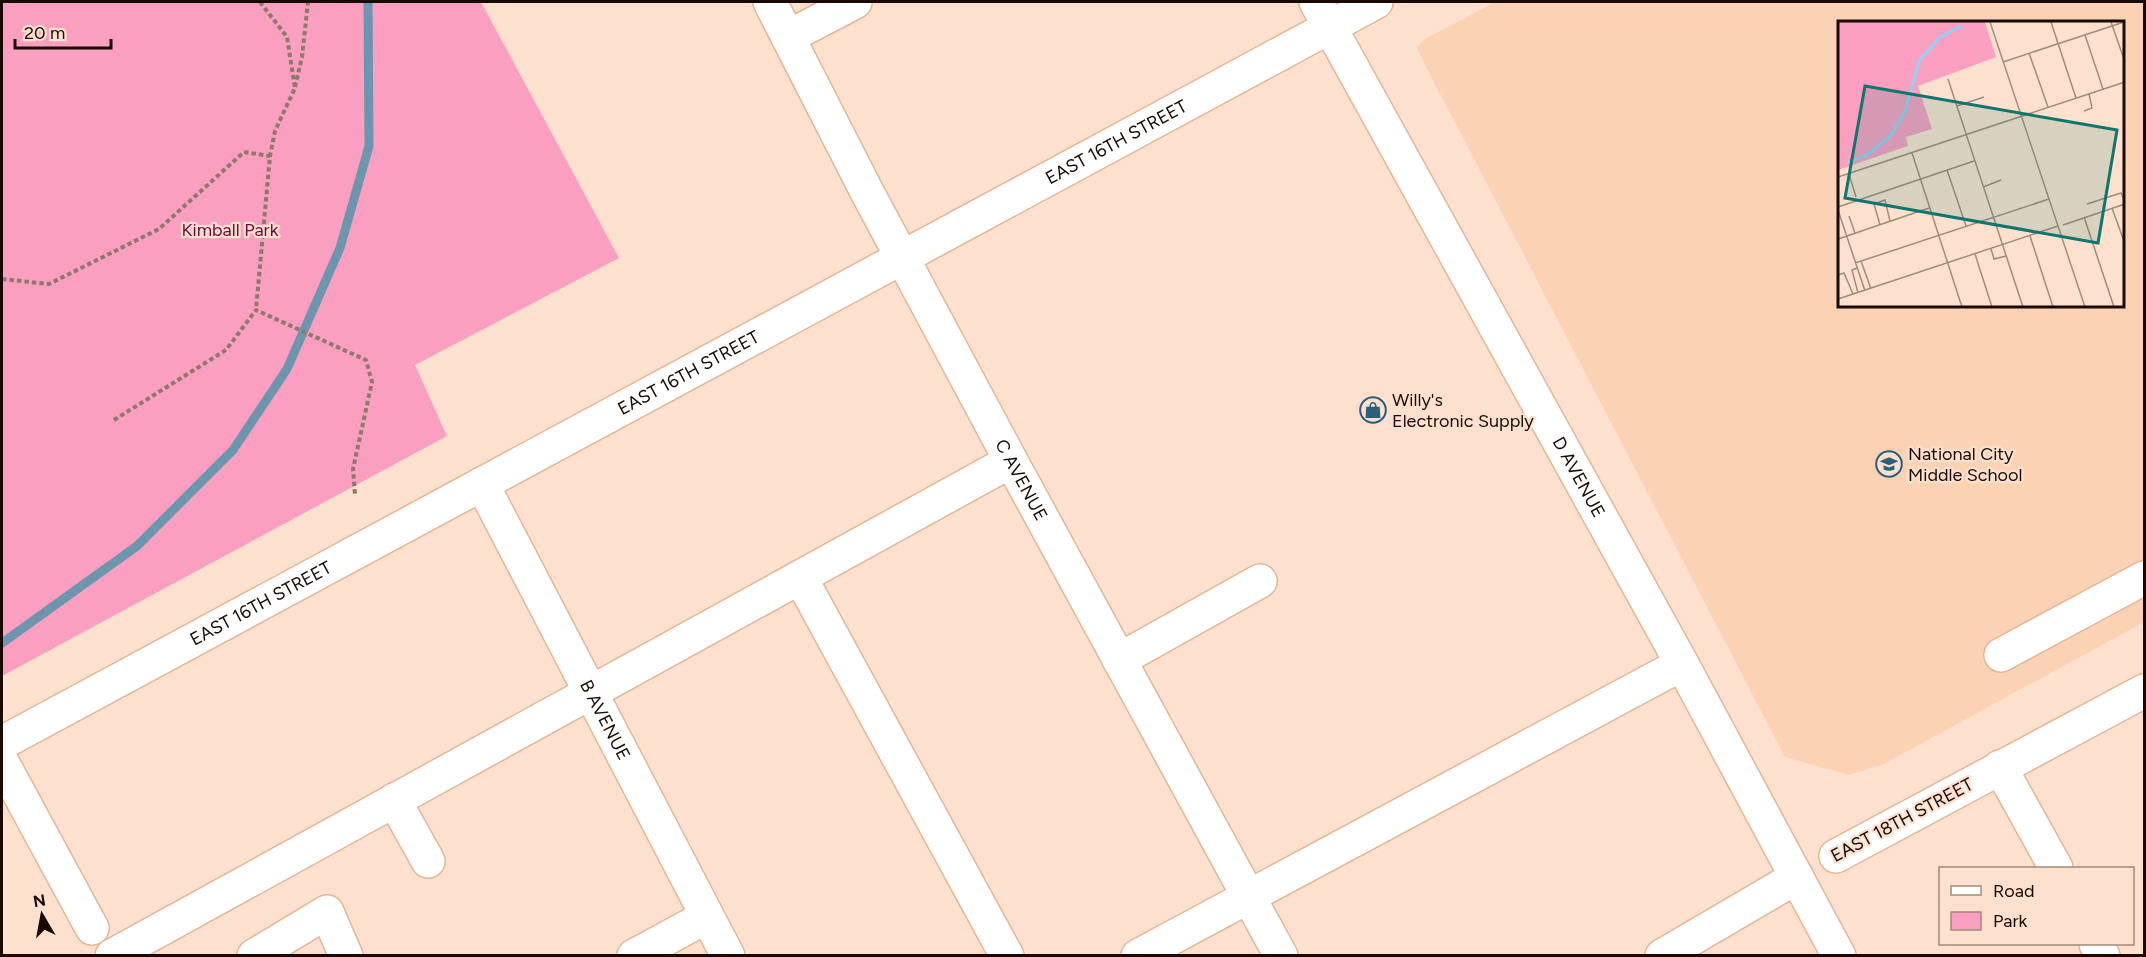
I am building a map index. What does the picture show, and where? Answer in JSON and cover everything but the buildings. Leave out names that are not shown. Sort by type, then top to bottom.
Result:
[{"type":"street","name":"C AVENUE","points":[[770,2],[1011,461],[1281,956]]},
{"type":"street","points":[[788,37],[855,2]]},
{"type":"street","name":"EAST 16TH STREET","points":[[2,743],[1286,50],[1323,14],[1372,4]]},
{"type":"street","name":"D AVENUE","points":[[1323,14],[1682,664],[1839,956]]},
{"type":"street","points":[[112,956],[1011,461]]},
{"type":"street","name":"B AVENUE","points":[[482,484],[728,956]]},
{"type":"street","points":[[800,577],[1007,956]]},
{"type":"street","points":[[2001,655],[2145,578]]},
{"type":"street","points":[[1119,660],[1260,581]]},
{"type":"street","points":[[1138,956],[1682,664]]},
{"type":"street","name":"EAST 18TH STREET","points":[[1662,956],[1797,877],[2145,691]]},
{"type":"street","points":[[2,762],[92,928]]},
{"type":"street","points":[[2000,767],[2055,867]]},
{"type":"street","points":[[394,800],[428,861]]},
{"type":"street","points":[[254,956],[327,912],[346,956]]},
{"type":"street","points":[[634,956],[706,917]]},
{"type":"path","points":[[260,2],[287,37],[295,88]]},
{"type":"path","points":[[114,420],[226,350],[255,310],[270,156],[275,131],[295,88],[302,57],[308,2]]},
{"type":"path","points":[[2,279],[49,284],[159,229],[244,152],[270,156]]},
{"type":"path","points":[[255,310],[366,360],[372,382],[353,469],[355,495]]},
{"type":"shaded area","name":"National City Middle School","points":[[1495,2],[2144,2],[2144,622],[1882,765],[1849,775],[1785,757],[1417,47],[1425,39]]},
{"type":"green space","name":"Kimball Park","points":[[2,2],[481,2],[619,258],[415,365],[447,436],[2,676]]},
{"type":"waterway","points":[[2,643],[137,546],[233,450],[287,369],[340,248],[369,146],[368,2]]},
{"type":"place","name":"Willy's Electronic Supply","points":[[1373,410]]},
{"type":"place","name":"National City Middle School","points":[[1889,464]]}]
